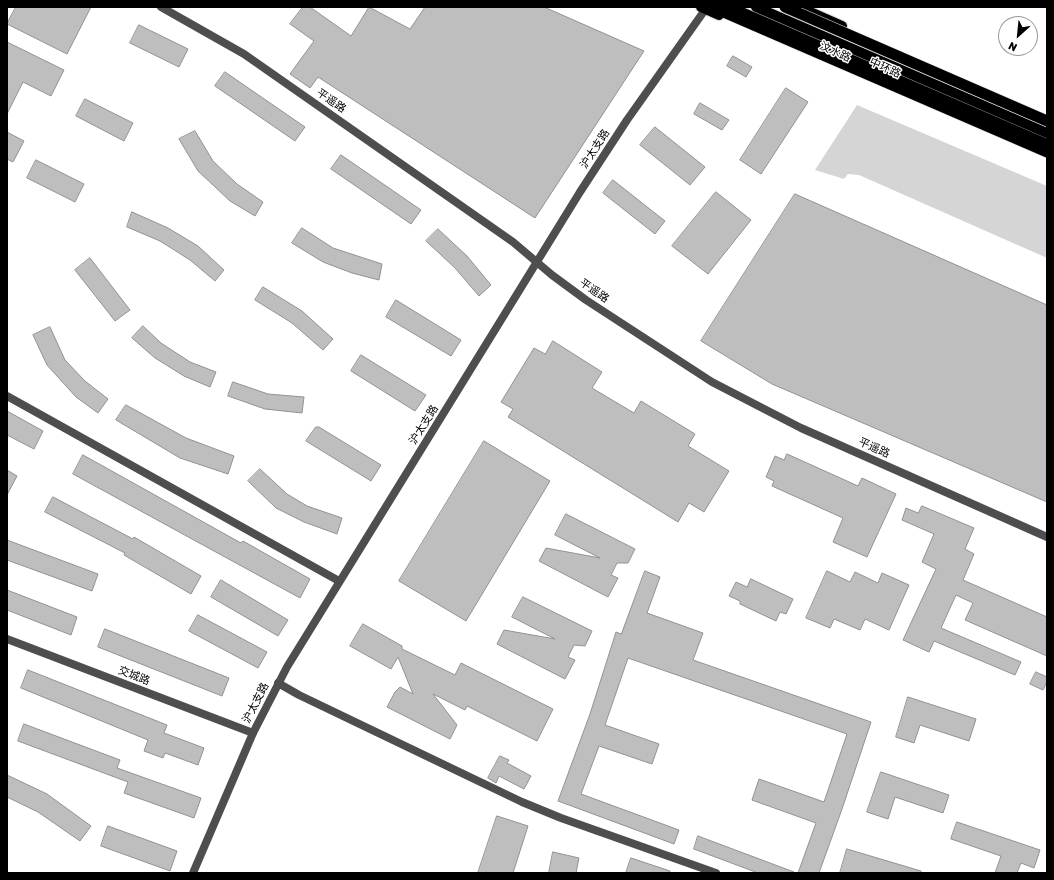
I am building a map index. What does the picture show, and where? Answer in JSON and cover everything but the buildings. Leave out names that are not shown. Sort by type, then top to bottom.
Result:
[{"type":"highway","name":"中环路","points":[[785,7],[1047,122]]},
{"type":"highway","name":"中环路","points":[[706,8],[1047,152]]},
{"type":"main road","name":"汶水路","points":[[730,7],[1047,144]]},
{"type":"main road","name":"汶水路","points":[[756,7],[1047,133]]},
{"type":"main road","points":[[799,7],[1047,115]]},
{"type":"main road","name":"汶水路","points":[[706,8],[1047,158]]},
{"type":"main road","points":[[903,71],[949,72]]},
{"type":"main road","points":[[1031,108],[1047,122]]},
{"type":"street","name":"平遥路","points":[[161,7],[244,54],[513,242],[536,262],[610,316],[718,385],[802,428],[1047,537]]},
{"type":"street","name":"沪太支路","points":[[193,873],[253,733],[278,683],[339,581],[608,148],[706,8]]},
{"type":"street","points":[[7,396],[339,581]]},
{"type":"street","name":"交城路","points":[[7,639],[253,733]]},
{"type":"street","points":[[278,683],[306,698],[522,802],[561,818],[716,873]]},
{"type":"shaded area","points":[[857,105],[1047,186],[1047,258],[859,175],[848,174],[844,179],[815,170]]}]
